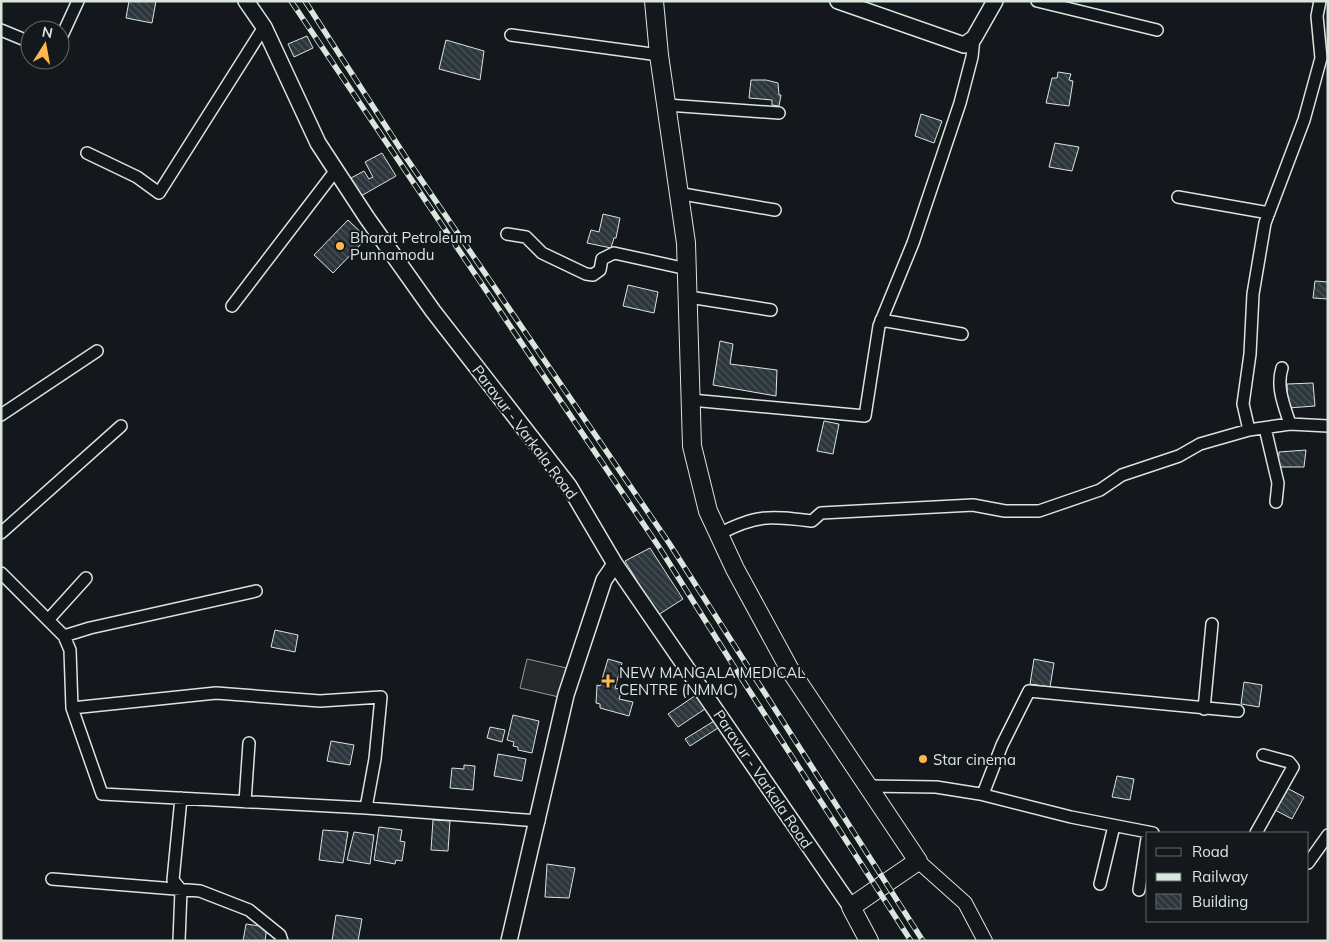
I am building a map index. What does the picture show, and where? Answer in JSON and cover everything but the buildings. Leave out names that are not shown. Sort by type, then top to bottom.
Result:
[{"type":"main road","name":"Paravur - Varkala Road","points":[[246,1],[264,27],[318,143],[336,170],[433,311],[569,486],[615,564],[851,907]]},
{"type":"main road","points":[[654,1],[659,56],[686,243],[692,446],[708,511],[790,670],[918,861],[851,907],[869,941]]},
{"type":"main road","points":[[838,1],[964,45],[974,38],[995,1]]},
{"type":"main road","points":[[509,941],[539,821],[566,694],[604,580],[615,564]]},
{"type":"street","points":[[69,20],[78,1]]},
{"type":"street","points":[[1037,1],[1157,30]]},
{"type":"street","points":[[1249,430],[1244,404],[1250,354],[1253,294],[1265,223],[1304,120],[1322,58],[1318,16],[1320,1]]},
{"type":"street","points":[[87,153],[137,177],[160,193],[264,27]]},
{"type":"street","points":[[1,30],[20,38]]},
{"type":"street","points":[[511,35],[659,56]]},
{"type":"street","points":[[691,400],[865,416],[881,320],[913,244],[960,103],[972,57],[974,38]]},
{"type":"street","points":[[667,105],[779,113]]},
{"type":"street","points":[[232,306],[336,170]]},
{"type":"street","points":[[678,193],[775,210]]},
{"type":"street","points":[[1178,197],[1269,212]]},
{"type":"street","points":[[507,234],[526,237],[542,253],[586,274],[593,275],[600,270],[602,259],[614,253],[687,269]]},
{"type":"street","points":[[689,297],[771,310]]},
{"type":"street","points":[[881,320],[962,334]]},
{"type":"street","points":[[1,415],[97,351]]},
{"type":"street","points":[[1282,368],[1279,378],[1280,392],[1290,424]]},
{"type":"street","points":[[719,534],[739,523],[767,516],[812,520],[821,513],[973,505],[1005,511],[1039,511],[1100,490],[1122,475],[1179,456],[1200,444],[1249,430],[1290,424],[1328,426]]},
{"type":"street","points":[[1,533],[121,426]]},
{"type":"street","points":[[1265,428],[1278,483],[1276,502]]},
{"type":"street","points":[[1,573],[64,636],[70,650],[72,708],[102,794],[366,808],[539,821]]},
{"type":"street","points":[[48,620],[86,578]]},
{"type":"street","points":[[64,636],[98,626],[256,591]]},
{"type":"street","points":[[1204,708],[1212,624]]},
{"type":"street","points":[[983,794],[1002,744],[1029,691],[1238,711]]},
{"type":"street","points":[[72,708],[216,693],[320,701],[381,697],[375,759],[366,808]]},
{"type":"street","points":[[245,802],[249,743]]},
{"type":"street","points":[[1257,832],[1292,768],[1289,762],[1263,755]]},
{"type":"street","points":[[867,786],[936,787],[983,794],[1071,817],[1146,832]]},
{"type":"street","points":[[180,941],[181,890],[173,880],[181,798]]},
{"type":"street","points":[[1100,884],[1114,826]]},
{"type":"street","points":[[1309,862],[1328,835]]},
{"type":"street","points":[[1139,890],[1146,854]]},
{"type":"street","points":[[918,861],[965,903],[985,941]]},
{"type":"street","points":[[52,879],[200,891],[249,910],[280,935],[282,941]]},
{"type":"shaded area","points":[[527,659],[571,669],[563,698],[520,688]]},
{"type":"railway","points":[[291,1],[661,550],[911,941]]},
{"type":"railway","points":[[305,1],[405,156],[669,543],[923,941]]},
{"type":"place","name":"Bharat Petroleum Punnamodu","points":[[340,246]]},
{"type":"place","name":"NEW MANGALA MEDICAL CENTRE (NMMC)","points":[[608,681]]},
{"type":"place","name":"Star cinema","points":[[923,759]]}]
